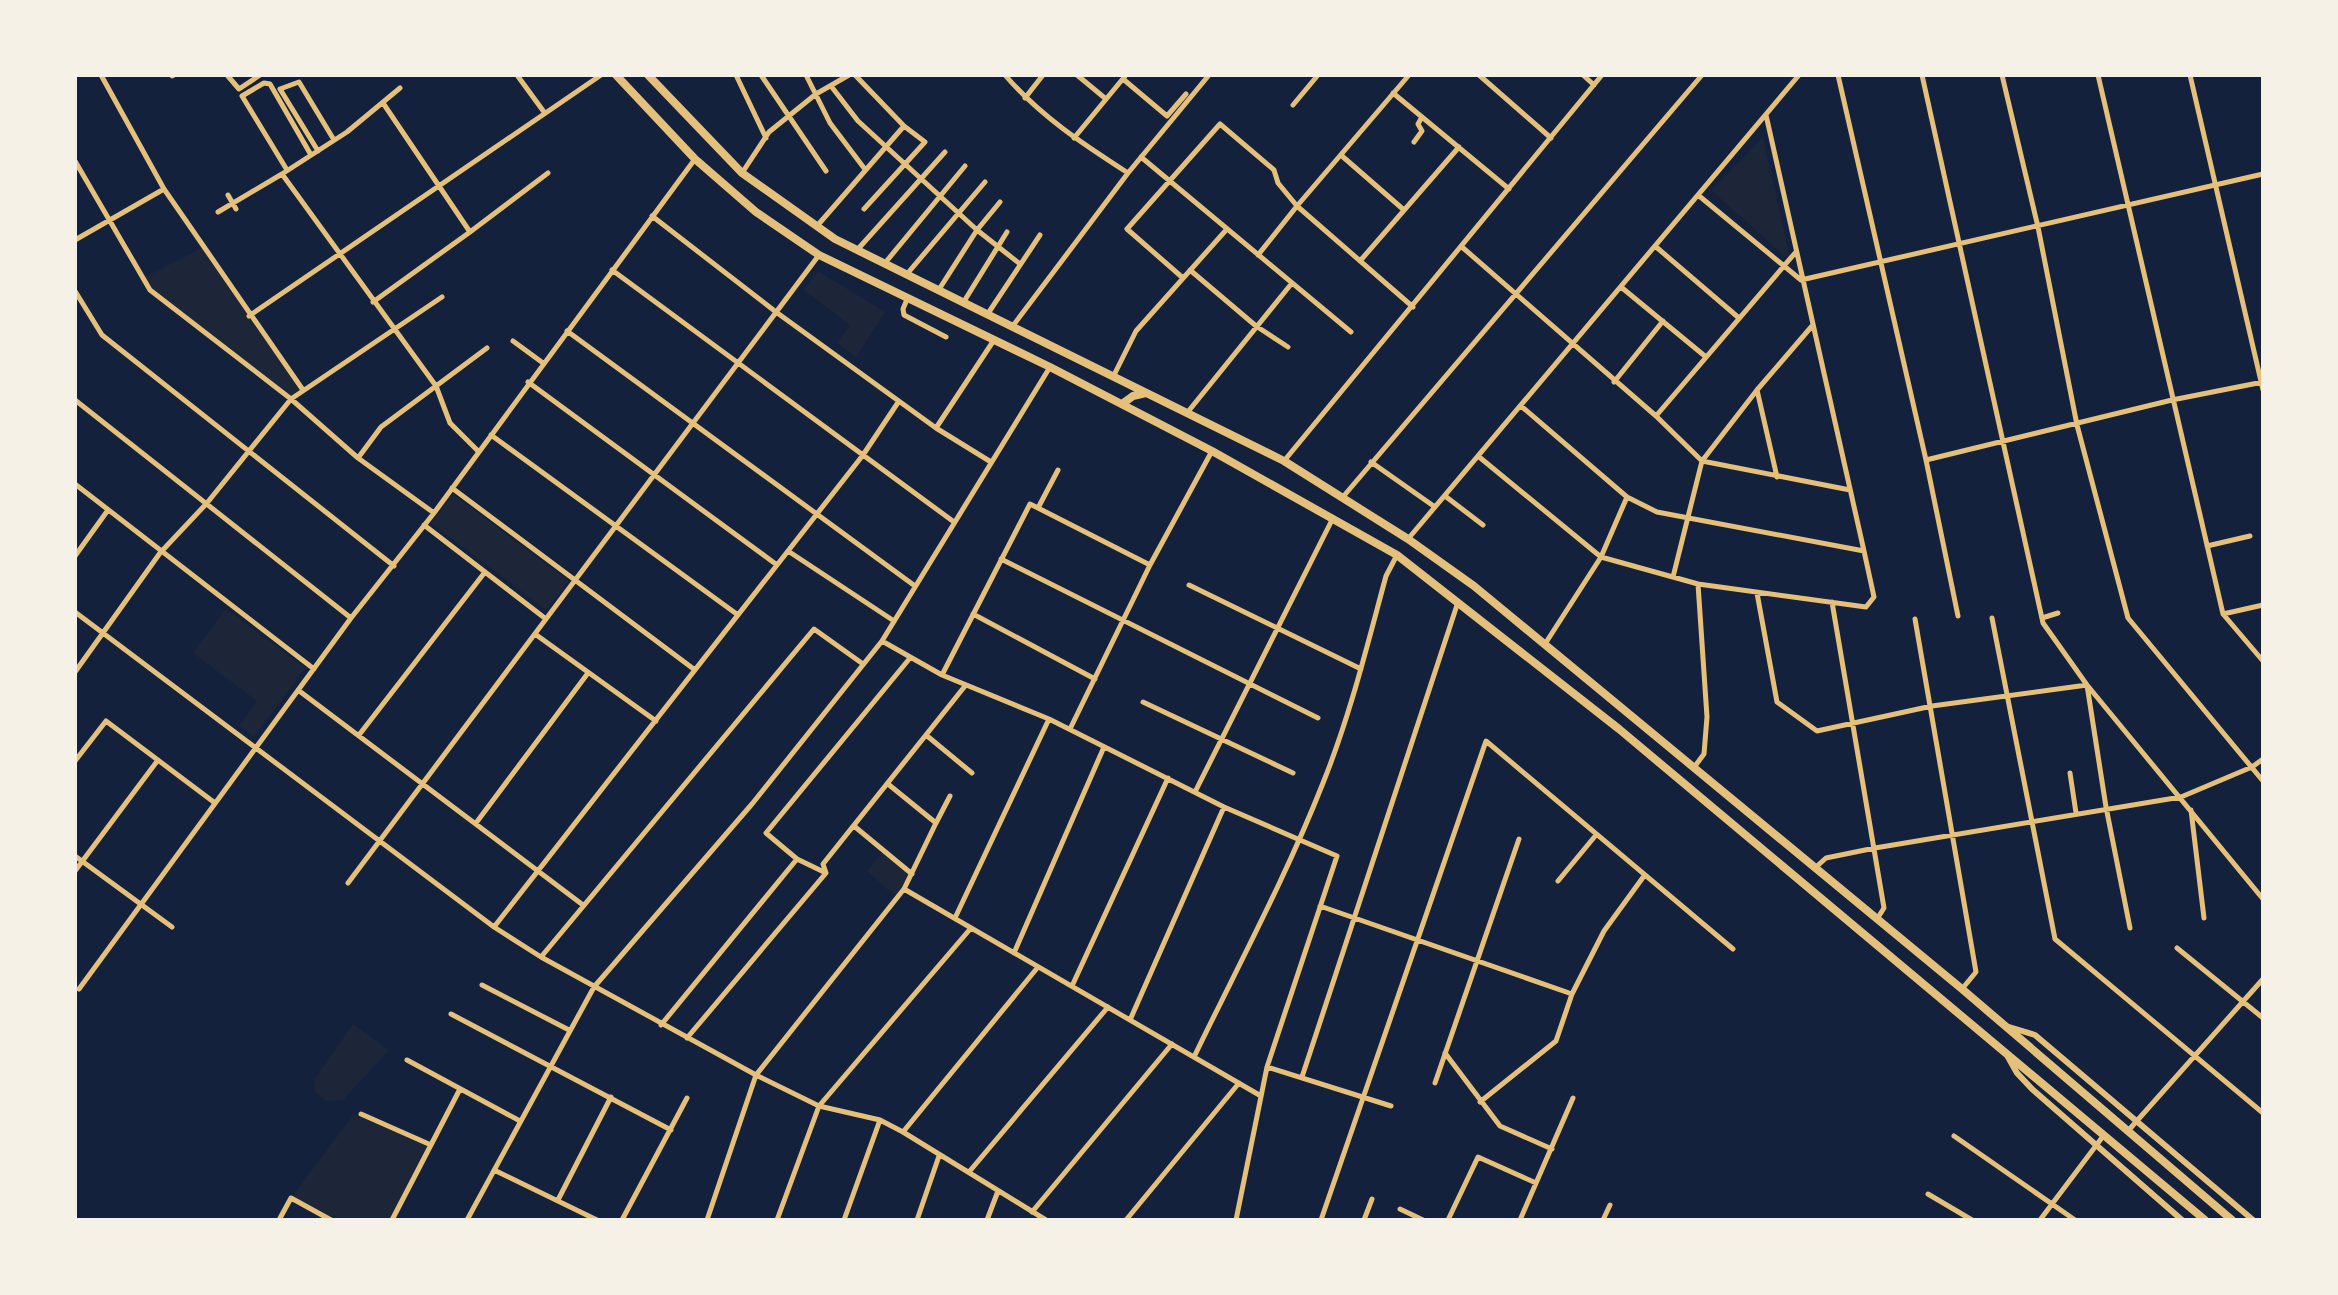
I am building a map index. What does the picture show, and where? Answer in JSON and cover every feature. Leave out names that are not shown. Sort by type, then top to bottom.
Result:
[{"type":"highway","points":[[616,75],[695,159],[756,212],[819,255],[1122,404],[1212,451],[1397,555],[1570,688],[2003,1048],[2205,1220]]},
{"type":"highway","points":[[648,75],[742,173],[817,226],[938,291],[1284,461],[1408,539],[1474,586],[1962,989],[2232,1220]]},
{"type":"highway","points":[[1122,404],[1133,396],[1146,393]]},
{"type":"street","points":[[101,75],[164,189],[249,316],[303,390]]},
{"type":"street","points":[[227,75],[239,89],[260,75]]},
{"type":"street","points":[[517,75],[544,113]]},
{"type":"street","points":[[249,316],[601,75]]},
{"type":"street","points":[[736,75],[766,138]]},
{"type":"street","points":[[761,75],[826,171]]},
{"type":"street","points":[[806,75],[830,123],[864,168]]},
{"type":"street","points":[[742,173],[766,138],[788,116],[816,94],[849,75]]},
{"type":"street","points":[[855,75],[904,126],[925,142],[864,209]]},
{"type":"street","points":[[1005,75],[1025,98],[1074,138],[1128,173]]},
{"type":"street","points":[[1025,98],[1043,75]]},
{"type":"street","points":[[1077,75],[1106,99]]},
{"type":"street","points":[[1170,118],[1209,75]]},
{"type":"street","points":[[1293,105],[1318,75]]},
{"type":"street","points":[[1258,255],[1409,75]]},
{"type":"street","points":[[1479,75],[1551,138]]},
{"type":"street","points":[[1583,75],[1594,85]]},
{"type":"street","points":[[1284,461],[1602,75]]},
{"type":"street","points":[[1342,498],[1702,75]]},
{"type":"street","points":[[1408,539],[1799,75]]},
{"type":"street","points":[[1838,75],[1926,460],[1958,616]]},
{"type":"street","points":[[1922,75],[2042,618],[2087,685],[2263,899]]},
{"type":"street","points":[[2001,75],[2038,228],[2077,425],[2128,618],[2263,781]]},
{"type":"street","points":[[2098,75],[2223,614],[2263,661]]},
{"type":"street","points":[[2190,75],[2263,390]]},
{"type":"street","points":[[1074,138],[1124,77],[1170,118]]},
{"type":"street","points":[[318,150],[280,89],[299,82],[334,140]]},
{"type":"street","points":[[312,155],[270,85],[264,83],[242,96],[284,172],[338,253],[436,386],[450,423],[478,451]]},
{"type":"street","points":[[831,86],[858,121],[977,230],[1020,264]]},
{"type":"street","points":[[218,212],[234,206],[312,155],[400,88]]},
{"type":"street","points":[[1012,327],[1186,93]]},
{"type":"street","points":[[1394,93],[1509,189]]},
{"type":"street","points":[[383,103],[470,232]]},
{"type":"street","points":[[1478,456],[1601,557],[1698,584],[1866,607],[1872,604],[1874,597],[1801,281],[1766,115]]},
{"type":"street","points":[[1414,142],[1422,131],[1418,124],[1422,117]]},
{"type":"street","points":[[1183,278],[1126,229],[1220,124],[1273,170],[1278,183],[1297,206],[1413,307]]},
{"type":"street","points":[[817,226],[864,168],[904,126]]},
{"type":"street","points":[[1360,261],[1459,147]]},
{"type":"street","points":[[858,249],[945,152]]},
{"type":"street","points":[[1342,156],[1404,210]]},
{"type":"street","points":[[1141,157],[1351,332]]},
{"type":"street","points":[[79,989],[351,618],[434,513],[695,159]]},
{"type":"street","points":[[75,161],[150,290],[291,399],[358,458],[434,513]]},
{"type":"street","points":[[885,263],[965,166]]},
{"type":"street","points":[[373,302],[548,173]]},
{"type":"street","points":[[1801,281],[2263,174]]},
{"type":"street","points":[[251,182],[255,190]]},
{"type":"street","points":[[907,274],[985,182]]},
{"type":"street","points":[[75,240],[164,189]]},
{"type":"street","points":[[228,195],[234,206]]},
{"type":"street","points":[[1698,195],[1801,281]]},
{"type":"street","points":[[938,291],[977,230],[1000,202]]},
{"type":"street","points":[[652,216],[776,312],[936,428],[991,462]]},
{"type":"street","points":[[1114,377],[1136,331],[1227,229]]},
{"type":"street","points":[[962,303],[1007,232]]},
{"type":"street","points":[[987,315],[1040,235]]},
{"type":"street","points":[[1655,246],[1739,318]]},
{"type":"street","points":[[1462,247],[1656,416],[1702,461],[1850,490]]},
{"type":"street","points":[[1656,416],[1795,253]]},
{"type":"street","points":[[348,883],[819,255]]},
{"type":"street","points":[[612,270],[954,522]]},
{"type":"street","points":[[1190,270],[1256,326],[1288,347]]},
{"type":"street","points":[[1187,413],[1292,283]]},
{"type":"street","points":[[1621,287],[1706,357]]},
{"type":"street","points":[[75,291],[102,335],[394,566]]},
{"type":"street","points":[[75,672],[160,552],[207,503],[291,399],[442,297]]},
{"type":"street","points":[[908,297],[903,309],[904,315],[946,337]]},
{"type":"street","points":[[1614,382],[1663,321]]},
{"type":"street","points":[[1673,577],[1686,516],[1702,461],[1757,390],[1812,326]]},
{"type":"street","points":[[567,331],[915,586]]},
{"type":"street","points":[[936,428],[995,340]]},
{"type":"street","points":[[513,341],[543,363]]},
{"type":"street","points":[[358,458],[381,427],[487,348]]},
{"type":"street","points":[[467,1220],[594,987],[752,804],[882,641],[1049,367]]},
{"type":"street","points":[[528,382],[777,565]]},
{"type":"street","points":[[1926,460],[2172,400],[2262,382]]},
{"type":"street","points":[[1757,390],[1777,477]]},
{"type":"street","points":[[75,400],[351,618]]},
{"type":"street","points":[[494,927],[863,455],[899,401]]},
{"type":"street","points":[[1521,406],[1627,497],[1657,512],[1864,551]]},
{"type":"street","points":[[491,435],[738,615]]},
{"type":"street","points":[[1070,729],[1150,565],[1212,451]]},
{"type":"street","points":[[1371,462],[1435,507]]},
{"type":"street","points":[[1038,508],[1058,470]]},
{"type":"street","points":[[75,484],[314,669]]},
{"type":"street","points":[[452,488],[695,670]]},
{"type":"street","points":[[1445,496],[1482,525]]},
{"type":"street","points":[[1545,644],[1601,557],[1627,497]]},
{"type":"street","points":[[942,676],[1030,504],[1150,565]]},
{"type":"street","points":[[75,556],[108,510]]},
{"type":"street","points":[[1195,792],[1333,518]]},
{"type":"street","points":[[424,526],[546,619]]},
{"type":"street","points":[[2207,546],[2250,536]]},
{"type":"street","points":[[788,551],[894,621]]},
{"type":"street","points":[[1194,1057],[1299,840],[1344,728],[1386,576],[1397,555]]},
{"type":"street","points":[[1001,559],[1318,718]]},
{"type":"street","points":[[359,735],[485,572]]},
{"type":"street","points":[[1695,766],[1704,754],[1707,717],[1698,584]]},
{"type":"street","points":[[1189,585],[1361,669]]},
{"type":"street","points":[[1757,593],[1777,702],[1817,731],[1932,706],[2087,685]]},
{"type":"street","points":[[1302,1077],[1458,602]]},
{"type":"street","points":[[1832,602],[1884,908],[1877,919]]},
{"type":"street","points":[[2223,614],[2263,605]]},
{"type":"street","points":[[75,612],[494,927],[541,957],[661,1025],[819,1106],[880,1120],[1046,1220]]},
{"type":"street","points":[[2042,618],[2058,613]]},
{"type":"street","points":[[973,614],[1095,679]]},
{"type":"street","points":[[1992,618],[2055,939],[2263,1113]]},
{"type":"street","points":[[1915,620],[1976,972],[1962,989]]},
{"type":"street","points":[[541,957],[814,629],[863,664]]},
{"type":"street","points":[[535,634],[656,721]]},
{"type":"street","points":[[882,641],[942,676],[1049,719],[1224,807],[1337,856],[1267,1067],[1236,1220]]},
{"type":"street","points":[[826,873],[797,859],[766,833],[910,658]]},
{"type":"street","points":[[476,823],[588,673]]},
{"type":"street","points":[[2087,685],[2106,807],[2130,928]]},
{"type":"street","points":[[826,873],[823,864],[965,686]]},
{"type":"street","points":[[298,690],[583,905]]},
{"type":"street","points":[[1143,702],[1293,774]]},
{"type":"street","points":[[955,918],[1049,719]]},
{"type":"street","points":[[75,761],[106,721],[215,803]]},
{"type":"street","points":[[926,735],[972,773]]},
{"type":"street","points":[[1321,1220],[1486,741],[1733,949]]},
{"type":"street","points":[[1014,953],[1104,747]]},
{"type":"street","points":[[1816,867],[1826,858],[1875,848],[2031,823],[2106,807],[2181,797],[2252,767],[2263,759]]},
{"type":"street","points":[[75,871],[158,760]]},
{"type":"street","points":[[2070,774],[2076,813]]},
{"type":"street","points":[[1072,986],[1168,778]]},
{"type":"street","points":[[888,784],[936,823]]},
{"type":"street","points":[[707,1220],[756,1075],[904,889],[950,796]]},
{"type":"street","points":[[1130,1020],[1224,807]]},
{"type":"street","points":[[2191,810],[2204,918]]},
{"type":"street","points":[[854,826],[912,874]]},
{"type":"street","points":[[1558,881],[1596,835]]},
{"type":"street","points":[[1435,1083],[1518,839]]},
{"type":"street","points":[[75,856],[173,927]]},
{"type":"street","points":[[661,1025],[797,859]]},
{"type":"street","points":[[687,1038],[826,873]]},
{"type":"street","points":[[1480,1102],[1556,1041],[1572,994],[1604,931],[1644,876]]},
{"type":"street","points":[[904,889],[1261,1096]]},
{"type":"street","points":[[1320,906],[1572,994]]},
{"type":"street","points":[[777,1220],[819,1106],[971,928]]},
{"type":"street","points":[[2177,948],[2263,1018]]},
{"type":"street","points":[[903,1132],[1038,967]]},
{"type":"street","points":[[2127,1132],[2263,979]]},
{"type":"street","points":[[482,985],[569,1030]]},
{"type":"street","points":[[970,1172],[1108,1007]]},
{"type":"street","points":[[451,1014],[671,1130]]},
{"type":"street","points":[[2005,1026],[2035,1035],[2253,1220]]},
{"type":"street","points":[[1032,1212],[1172,1044]]},
{"type":"street","points":[[2003,1048],[2017,1073],[2032,1089],[2182,1220]]},
{"type":"street","points":[[1445,1053],[1500,1126],[1552,1149]]},
{"type":"street","points":[[407,1060],[520,1121]]},
{"type":"street","points":[[1267,1067],[1391,1106]]},
{"type":"street","points":[[1126,1220],[1238,1083]]},
{"type":"street","points":[[392,1220],[460,1089]]},
{"type":"street","points":[[558,1200],[611,1097]]},
{"type":"street","points":[[622,1220],[687,1098]]},
{"type":"street","points":[[1520,1220],[1573,1098]]},
{"type":"street","points":[[361,1114],[431,1144]]},
{"type":"street","points":[[844,1220],[880,1120]]},
{"type":"street","points":[[2040,1220],[2104,1135]]},
{"type":"street","points":[[1954,1136],[2075,1220]]},
{"type":"street","points":[[916,1220],[939,1156]]},
{"type":"street","points":[[1448,1220],[1478,1157],[1536,1183]]},
{"type":"street","points":[[494,1171],[595,1219]]},
{"type":"street","points":[[987,1220],[998,1191]]},
{"type":"street","points":[[1928,1194],[1972,1220]]},
{"type":"street","points":[[279,1220],[291,1198],[331,1220]]},
{"type":"street","points":[[1364,1220],[1372,1199]]},
{"type":"street","points":[[1603,1220],[1609,1205]]},
{"type":"street","points":[[1400,1209],[1423,1220]]},
{"type":"shaded area","points":[[1763,137],[1791,262],[1711,190]]},
{"type":"shaded area","points":[[202,248],[303,390],[291,399],[150,290],[143,278]]},
{"type":"shaded area","points":[[818,271],[885,312],[856,357],[837,343],[850,325],[804,290]]},
{"type":"shaded area","points":[[453,494],[569,581],[546,610],[431,523]]},
{"type":"shaded area","points":[[226,609],[305,668],[254,737],[239,726],[257,701],[193,653]]},
{"type":"shaded area","points":[[884,850],[912,874],[897,898],[867,871]]},
{"type":"shaded area","points":[[353,1024],[389,1050],[343,1100],[326,1101],[316,1093],[314,1080]]},
{"type":"shaded area","points":[[354,1114],[431,1145],[392,1220],[331,1220],[291,1198]]}]
